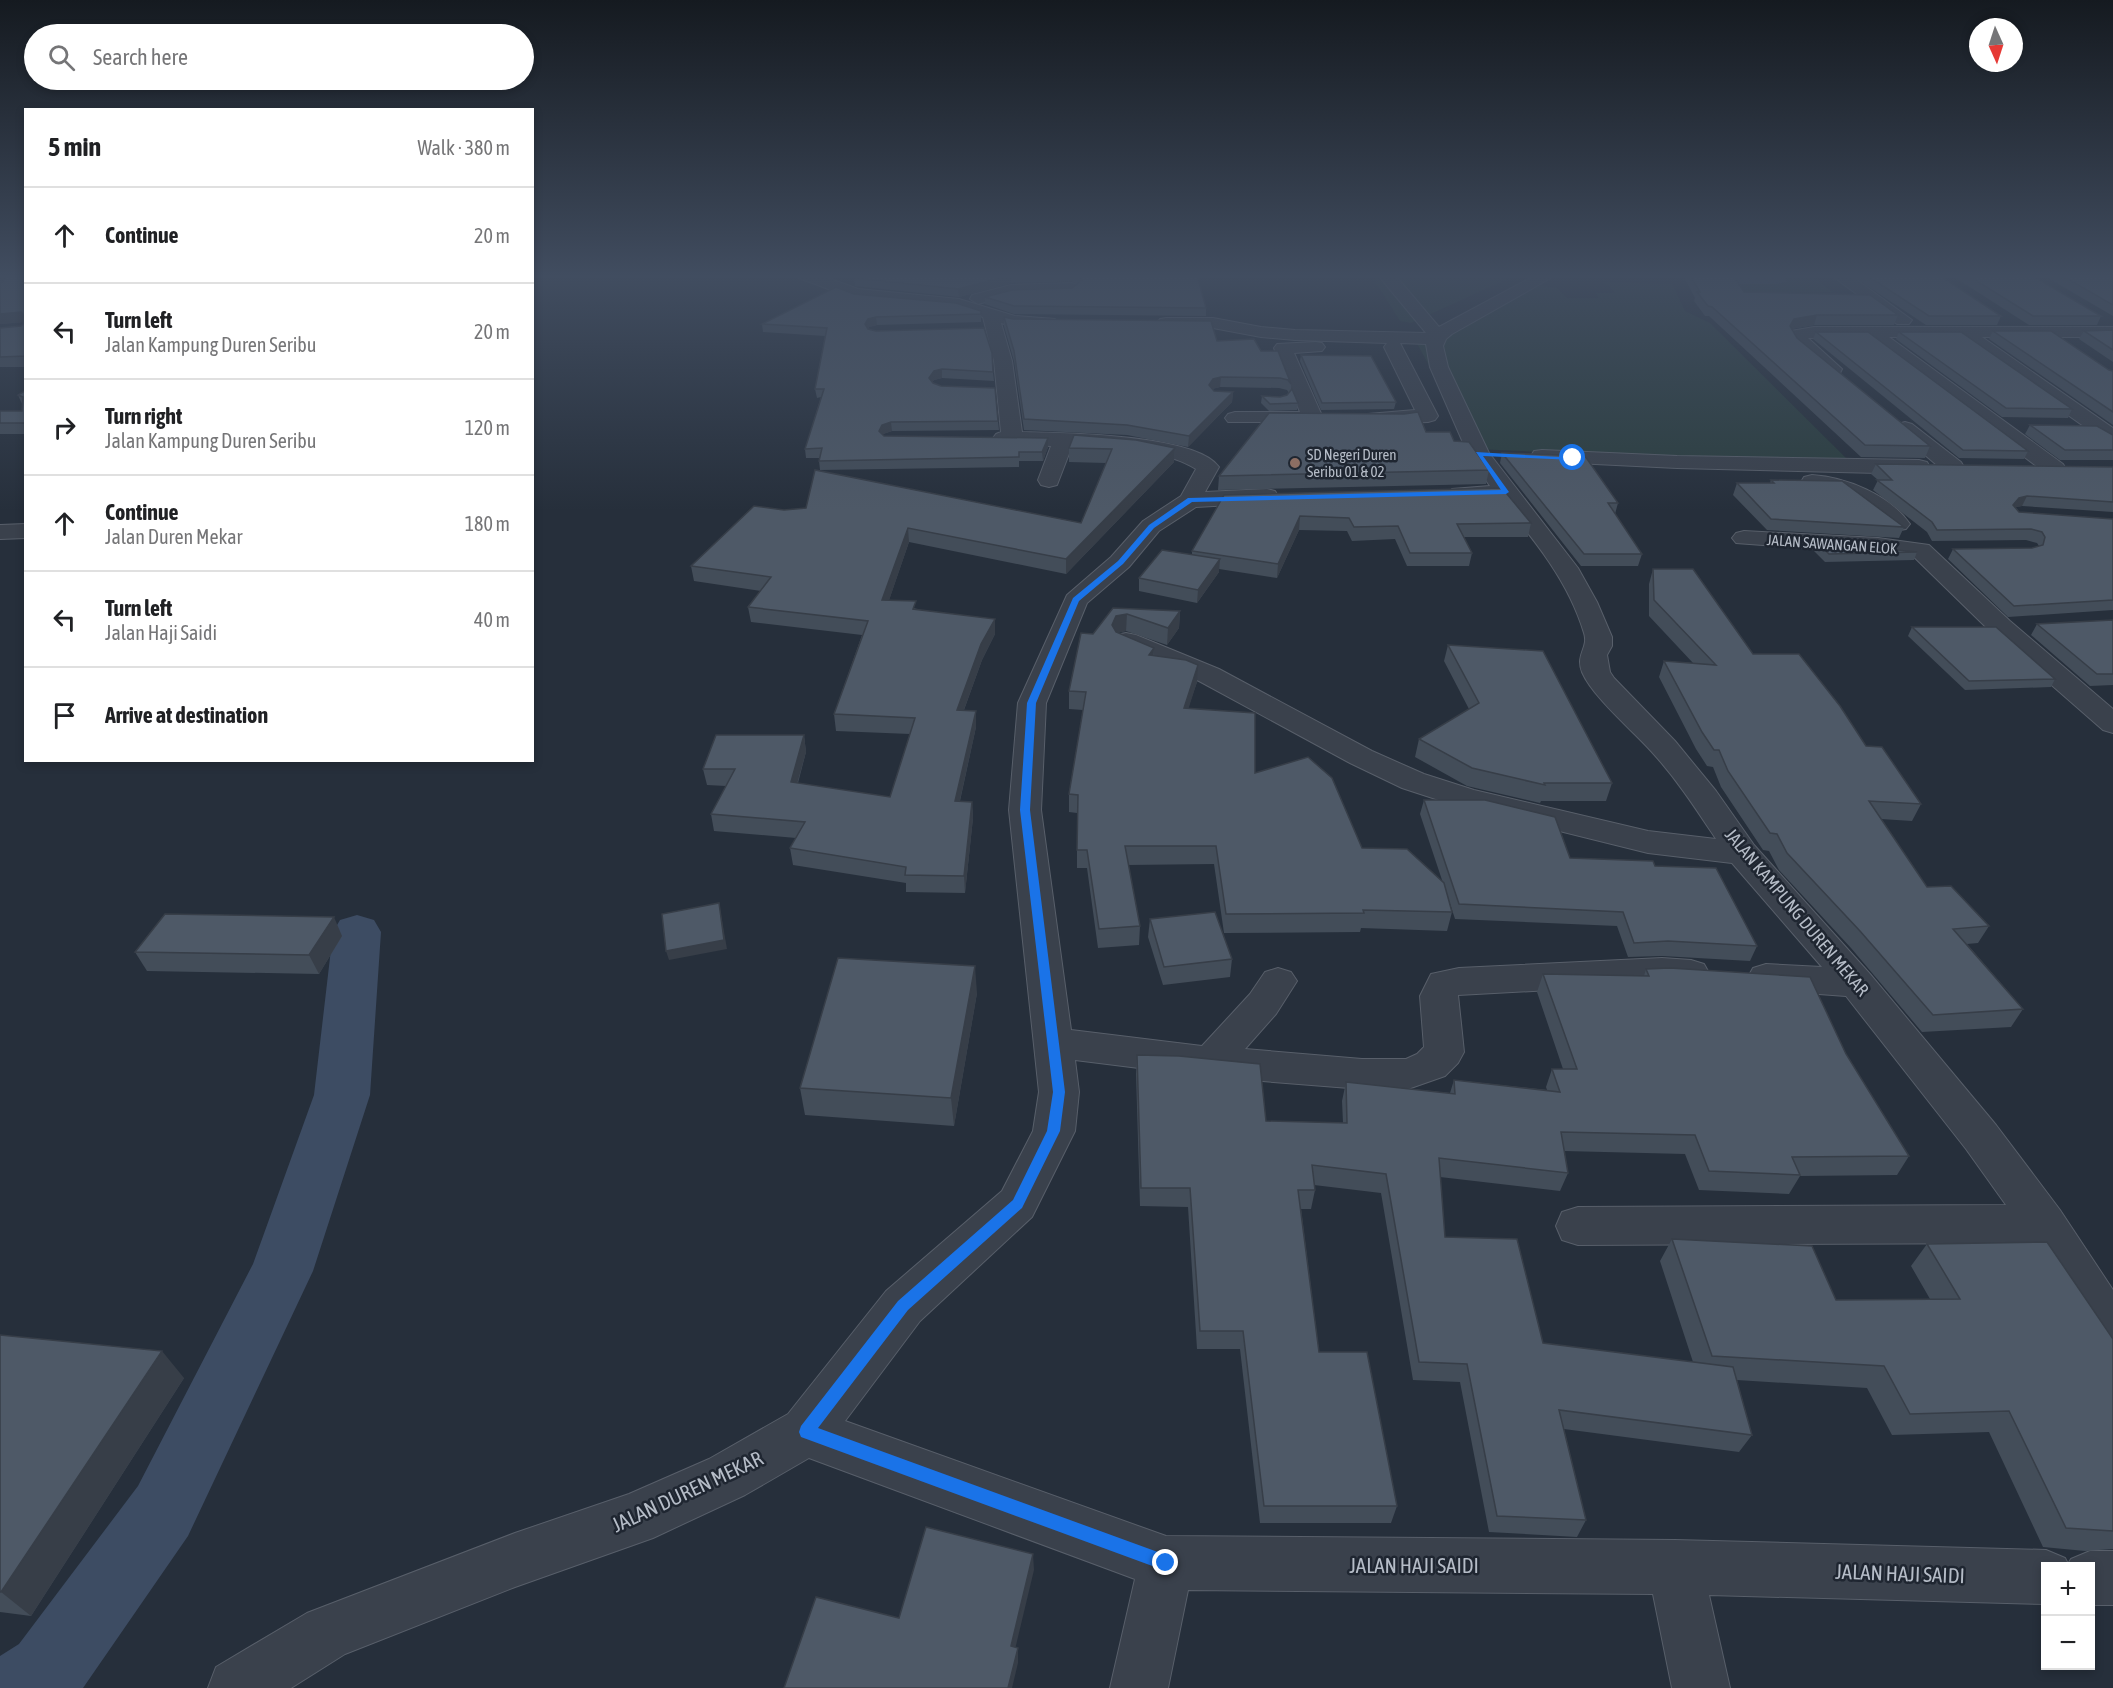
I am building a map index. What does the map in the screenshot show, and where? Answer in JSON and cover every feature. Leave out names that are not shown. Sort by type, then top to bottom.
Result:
[{"type":"street","points":[[1001,354],[1012,438]]},
{"type":"street","points":[[1285,354],[1313,418]]},
{"type":"street","points":[[1358,418],[1428,416],[1396,354]]},
{"type":"street","name":"JALAN KAMPUNG DUREN MEKAR","points":[[1439,354],[1438,367],[1479,454],[1506,492],[1546,539],[1585,601],[1599,639],[1599,646],[1593,655],[1596,672],[1611,693],[1664,747],[1705,798],[1742,853],[1857,983],[1981,1137],[2044,1224],[2113,1330]]},
{"type":"street","points":[[1815,354],[1846,379]]},
{"type":"street","points":[[1900,354],[2055,469]]},
{"type":"street","points":[[1993,354],[2105,433]]},
{"type":"street","points":[[985,388],[1007,389]]},
{"type":"street","points":[[1278,396],[1302,396]]},
{"type":"street","points":[[1890,416],[1953,467]]},
{"type":"street","points":[[1235,418],[1335,418]]},
{"type":"street","points":[[1996,425],[2030,426]]},
{"type":"street","points":[[2063,426],[2105,433]]},
{"type":"street","points":[[978,438],[1064,440],[1134,445],[1197,458],[1208,467],[1190,500]]},
{"type":"street","points":[[1049,480],[1064,440]]},
{"type":"street","points":[[1479,454],[1502,455]]},
{"type":"street","points":[[1526,456],[1677,462],[1975,468]]},
{"type":"street","points":[[2021,468],[2078,469]]},
{"type":"street","name":"JALAN SAWANGAN ELOK","points":[[1702,484],[1824,482],[1843,484],[1856,491],[1918,539],[1920,550],[2001,627],[2106,711]]},
{"type":"street","points":[[1442,494],[1506,492]]},
{"type":"street","points":[[1190,500],[1284,496]]},
{"type":"street","name":"JALAN DUREN MEKAR","points":[[237,1688],[327,1633],[515,1560],[634,1519],[727,1477],[806,1432],[903,1306],[1017,1204],[1054,1131],[1059,1092],[1025,810],[1032,703],[1076,600],[1120,562],[1151,526],[1190,500]]},
{"type":"street","points":[[0,532],[24,531]]},
{"type":"street","name":"JALAN SAWANGAN ELOK","points":[[1744,538],[1878,545],[1920,550],[1955,550]]},
{"type":"street","points":[[2001,627],[2034,625]]},
{"type":"street","points":[[1126,640],[1209,675],[1360,757],[1413,781],[1465,798],[1637,840],[1742,853]]},
{"type":"street","points":[[1054,1043],[1211,1062],[1362,1074],[1408,1074],[1431,1065],[1444,1052],[1439,996],[1444,984],[1459,981],[1662,971],[1857,983]]},
{"type":"street","points":[[1211,1062],[1263,1004],[1278,981]]},
{"type":"street","points":[[1578,1226],[2044,1224]]},
{"type":"street","name":"JALAN HAJI SAIDI","points":[[806,1432],[1166,1563],[1676,1567],[2041,1577]]},
{"type":"street","points":[[1139,1688],[1166,1563]]},
{"type":"street","points":[[1676,1567],[1701,1688]]},
{"type":"street","points":[[2095,1578],[2113,1578]]},
{"type":"shaded area","points":[[1423,354],[1741,354],[1846,458],[1656,457],[1475,449]]},
{"type":"building","points":[[0,354],[24,354],[24,356],[0,357]]},
{"type":"building","points":[[822,354],[992,354],[993,372],[942,369],[934,371],[929,378],[933,383],[941,386],[995,388],[998,421],[891,422],[882,425],[879,431],[884,436],[1048,438],[1042,452],[1019,452],[1019,457],[819,461],[822,448],[805,449],[824,389],[815,389]]},
{"type":"building","points":[[1014,354],[1279,354],[1291,384],[1288,380],[1280,378],[1221,377],[1213,379],[1209,385],[1214,391],[1233,392],[1189,436],[1127,425],[1024,419]]},
{"type":"building","points":[[1764,354],[1816,354],[1930,446],[1865,445]]},
{"type":"building","points":[[1843,354],[1897,354],[2028,451],[1963,450]]},
{"type":"building","points":[[1930,354],[1992,354],[2072,409],[2006,408]]},
{"type":"building","points":[[2027,354],[2085,354],[2113,371],[2113,412]]},
{"type":"building","points":[[1301,355],[1371,356],[1396,402],[1322,403]]},
{"type":"building","points":[[1292,389],[1298,403],[1270,404],[1262,396],[1280,397],[1287,395]]},
{"type":"building","points":[[24,391],[24,423],[0,423],[0,411],[22,411],[23,397],[18,395]]},
{"type":"building","points":[[1418,412],[1426,432],[1450,432],[1454,441],[1469,442],[1489,470],[1219,476],[1269,413],[1404,414]]},
{"type":"building","points":[[2030,425],[2097,426],[2113,435],[2113,450],[2065,450]]},
{"type":"building","points":[[1074,435],[1136,440],[1175,448],[1066,559],[908,528],[882,600],[916,601],[913,609],[995,619],[981,644],[957,710],[976,711],[955,801],[972,802],[964,876],[905,875],[906,867],[790,848],[805,822],[711,814],[735,769],[703,769],[716,735],[804,735],[791,782],[890,797],[915,718],[834,714],[868,621],[748,607],[771,577],[691,566],[754,506],[784,510],[806,508],[815,470],[1081,523],[1112,449],[1069,448]]},
{"type":"building","points":[[1502,453],[1585,456],[1618,503],[1608,503],[1642,554],[1584,554]]},
{"type":"building","points":[[1876,464],[2113,467],[2113,502],[2027,496],[2019,498],[2013,505],[2019,512],[2113,519],[2113,600],[2014,606],[1953,549],[2032,548],[2043,545],[2045,537],[2042,532],[2031,529],[1937,530],[1932,522],[1877,480],[1892,480]]},
{"type":"building","points":[[1771,480],[1842,481],[1904,527],[1771,519],[1737,483],[1774,483]]},
{"type":"building","points":[[1502,488],[1531,523],[1457,524],[1472,553],[1410,553],[1398,526],[1354,527],[1349,518],[1300,516],[1278,564],[1192,551],[1224,495]]},
{"type":"building","points":[[1818,543],[1917,552],[1829,554]]},
{"type":"building","points":[[1162,550],[1220,559],[1198,590],[1139,578]]},
{"type":"building","points":[[1653,569],[1693,569],[1753,654],[1799,654],[1840,706],[1866,746],[1882,747],[1921,804],[1869,801],[1927,887],[1951,886],[1989,926],[1953,929],[2023,1009],[1933,1015],[1860,931],[1787,853],[1777,834],[1770,833],[1728,771],[1719,750],[1714,750],[1702,732],[1664,661],[1716,665],[1654,600]]},
{"type":"building","points":[[1113,608],[1180,611],[1168,628],[1127,614],[1116,616],[1112,625],[1116,632],[1154,648],[1149,655],[1186,660],[1198,665],[1184,708],[1255,713],[1255,773],[1308,757],[1332,778],[1362,848],[1407,849],[1444,883],[1452,912],[1363,910],[1364,913],[1226,914],[1216,846],[1125,846],[1140,926],[1099,929],[1087,850],[1077,850],[1078,795],[1069,794],[1086,692],[1069,691],[1081,633],[1093,634]]},
{"type":"building","points":[[2113,620],[2113,674],[2097,674],[2037,624]]},
{"type":"building","points":[[1912,627],[1996,627],[2055,679],[1969,681]]},
{"type":"building","points":[[1448,645],[1543,651],[1612,783],[1544,783],[1545,785],[1472,768],[1419,739],[1479,703]]},
{"type":"building","points":[[1424,800],[1485,800],[1555,817],[1570,858],[1653,861],[1655,866],[1716,868],[1757,946],[1668,941],[1634,943],[1623,912],[1459,904]]},
{"type":"building","points":[[719,903],[724,940],[666,951],[662,914]]},
{"type":"building","points":[[1215,912],[1232,959],[1164,967],[1150,919]]},
{"type":"building","points":[[165,914],[334,917],[309,955],[135,952]]},
{"type":"building","points":[[838,958],[975,966],[951,1098],[800,1088]]},
{"type":"building","points":[[1670,968],[1810,977],[1846,1054],[1909,1156],[1792,1157],[1800,1175],[1709,1171],[1695,1135],[1561,1132],[1568,1173],[1439,1158],[1445,1237],[1517,1239],[1543,1343],[1733,1367],[1752,1435],[1559,1410],[1586,1520],[1497,1516],[1467,1364],[1419,1362],[1386,1174],[1312,1165],[1315,1190],[1298,1190],[1319,1352],[1367,1352],[1397,1506],[1264,1506],[1243,1331],[1200,1331],[1190,1188],[1141,1188],[1137,1055],[1179,1056],[1260,1064],[1266,1121],[1347,1123],[1346,1082],[1455,1094],[1454,1080],[1560,1092],[1552,1069],[1577,1069],[1543,974],[1649,976],[1646,969]]},
{"type":"building","points":[[1672,1239],[1812,1246],[1836,1300],[1960,1299],[1927,1244],[2047,1242],[2113,1339],[2113,1531],[2066,1528],[2009,1411],[1910,1414],[1884,1366],[1712,1356]]},
{"type":"building","points":[[0,1335],[162,1351],[1,1592],[0,1592]]},
{"type":"building","points":[[926,1527],[1033,1554],[1011,1646],[1018,1648],[1008,1688],[784,1688],[816,1597],[899,1618]]},
{"type":"waterway","points":[[21,1688],[47,1672],[163,1511],[282,1271],[342,1095],[357,932]]},
{"type":"place","name":"SD Negeri Duren Seribu 01 & 02","points":[[1295,463]]},
{"type":"route","points":[[1166,1563],[806,1432],[903,1306],[1017,1204],[1054,1131],[1059,1092],[1025,810],[1032,703],[1076,600],[1120,562],[1151,526],[1190,500],[1262,496],[1506,492],[1479,454],[1573,458]]}]
